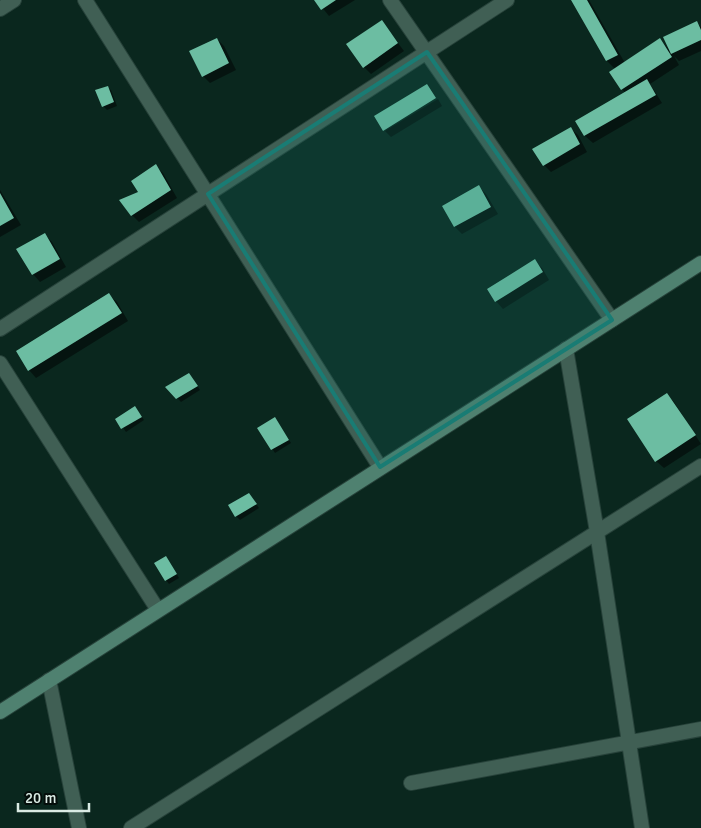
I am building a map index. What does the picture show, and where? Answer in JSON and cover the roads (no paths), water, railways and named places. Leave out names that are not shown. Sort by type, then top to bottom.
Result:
[{"type":"main road","points":[[0,712],[701,263]]},
{"type":"street","points":[[0,9],[14,0]]},
{"type":"street","points":[[85,0],[380,467]]},
{"type":"street","points":[[390,0],[612,320]]},
{"type":"street","points":[[0,329],[507,0]]},
{"type":"street","points":[[566,349],[597,532],[642,828]]},
{"type":"street","points":[[0,363],[158,610]]},
{"type":"street","points":[[131,828],[701,466]]},
{"type":"street","points":[[49,680],[79,828]]},
{"type":"street","points":[[411,783],[701,729]]}]
